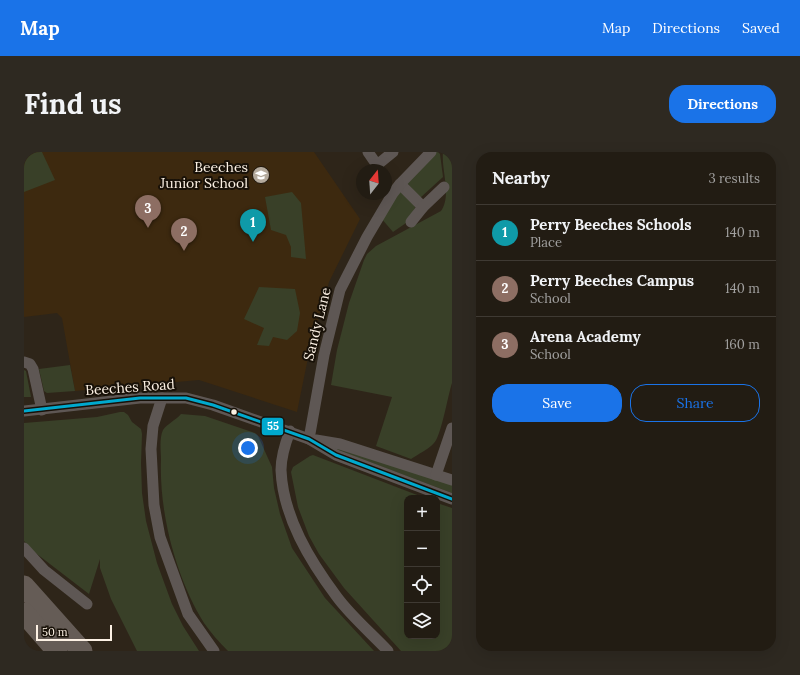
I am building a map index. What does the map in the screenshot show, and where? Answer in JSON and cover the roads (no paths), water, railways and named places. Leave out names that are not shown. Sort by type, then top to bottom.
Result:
[{"type":"highway","points":[[24,586],[82,651]]},
{"type":"highway","points":[[24,613],[57,651]]},
{"type":"street","points":[[368,152],[377,165],[393,152]]},
{"type":"street","name":"Sandy Lane","points":[[310,439],[324,355],[340,290],[367,237],[400,184],[431,152]]},
{"type":"street","points":[[400,184],[423,207]]},
{"type":"street","points":[[411,222],[423,207],[444,187]]},
{"type":"street","points":[[24,362],[30,364],[33,369],[42,410]]},
{"type":"street","name":"Beeches Road","points":[[24,411],[140,398],[186,398],[213,405],[310,439],[340,444],[452,480]]},
{"type":"street","points":[[162,398],[153,426],[151,449],[154,505],[160,537],[188,614],[214,651]]},
{"type":"street","points":[[436,475],[452,428]]},
{"type":"street","points":[[290,432],[282,457],[281,470],[284,494],[297,532],[307,551],[338,598],[388,651]]},
{"type":"street","name":"Beeches Road","points":[[310,439],[336,455],[452,499]]},
{"type":"street","points":[[24,548],[44,570],[87,604]]},
{"type":"place","name":"Beeches Junior School","points":[[261,175]]},
{"type":"place","name":"Arena Academy","points":[[148,228]]},
{"type":"place","name":"Perry Beeches Schools","points":[[253,242]]},
{"type":"place","name":"Perry Beeches Campus","points":[[184,251]]}]
